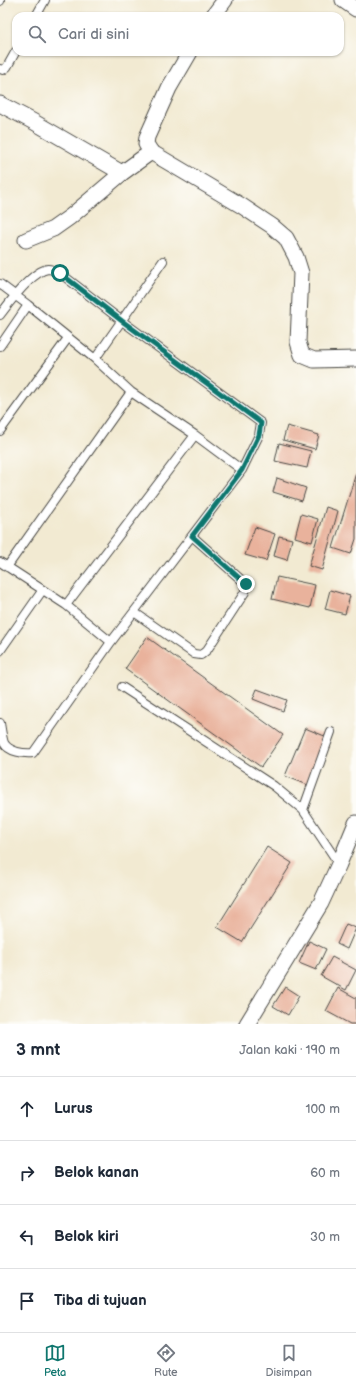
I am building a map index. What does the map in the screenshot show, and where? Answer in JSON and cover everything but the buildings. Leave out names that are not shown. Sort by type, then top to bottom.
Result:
[{"type":"street","points":[[216,12],[225,0]]},
{"type":"street","points":[[343,0],[356,9]]},
{"type":"street","points":[[188,56],[169,88],[147,137],[146,144],[151,152],[242,206],[272,226],[286,238],[296,258],[301,273],[298,342],[302,355],[314,360],[356,359]]},
{"type":"street","points":[[0,104],[122,173]]},
{"type":"street","points":[[26,240],[53,229],[70,217],[122,173],[151,152]]},
{"type":"street","points":[[247,1024],[321,903],[356,824]]},
{"type":"lane","points":[[38,12],[45,0]]},
{"type":"lane","points":[[0,69],[3,70],[7,67],[13,56]]},
{"type":"lane","points":[[95,359],[163,261]]},
{"type":"lane","points":[[0,315],[15,295],[36,274],[47,269],[53,270],[60,273],[122,321],[261,423],[259,435],[242,470],[111,642],[33,753],[25,754],[15,751],[4,743],[0,723]]},
{"type":"lane","points":[[0,284],[95,359],[131,392],[195,435],[242,470]]},
{"type":"lane","points":[[0,346],[28,305]]},
{"type":"lane","points":[[0,431],[68,338]]},
{"type":"lane","points":[[111,642],[66,605],[42,591],[3,564],[131,392]]},
{"type":"lane","points":[[66,605],[195,435]]},
{"type":"lane","points":[[134,612],[194,654],[201,655],[207,650],[245,592],[246,584],[192,536]]},
{"type":"lane","points":[[0,651],[42,591]]},
{"type":"lane","points":[[122,687],[274,786],[303,810],[339,864]]},
{"type":"lane","points":[[303,810],[331,732]]},
{"type":"route","points":[[60,273],[122,321],[261,423],[259,435],[242,470],[192,536],[246,584]]}]
